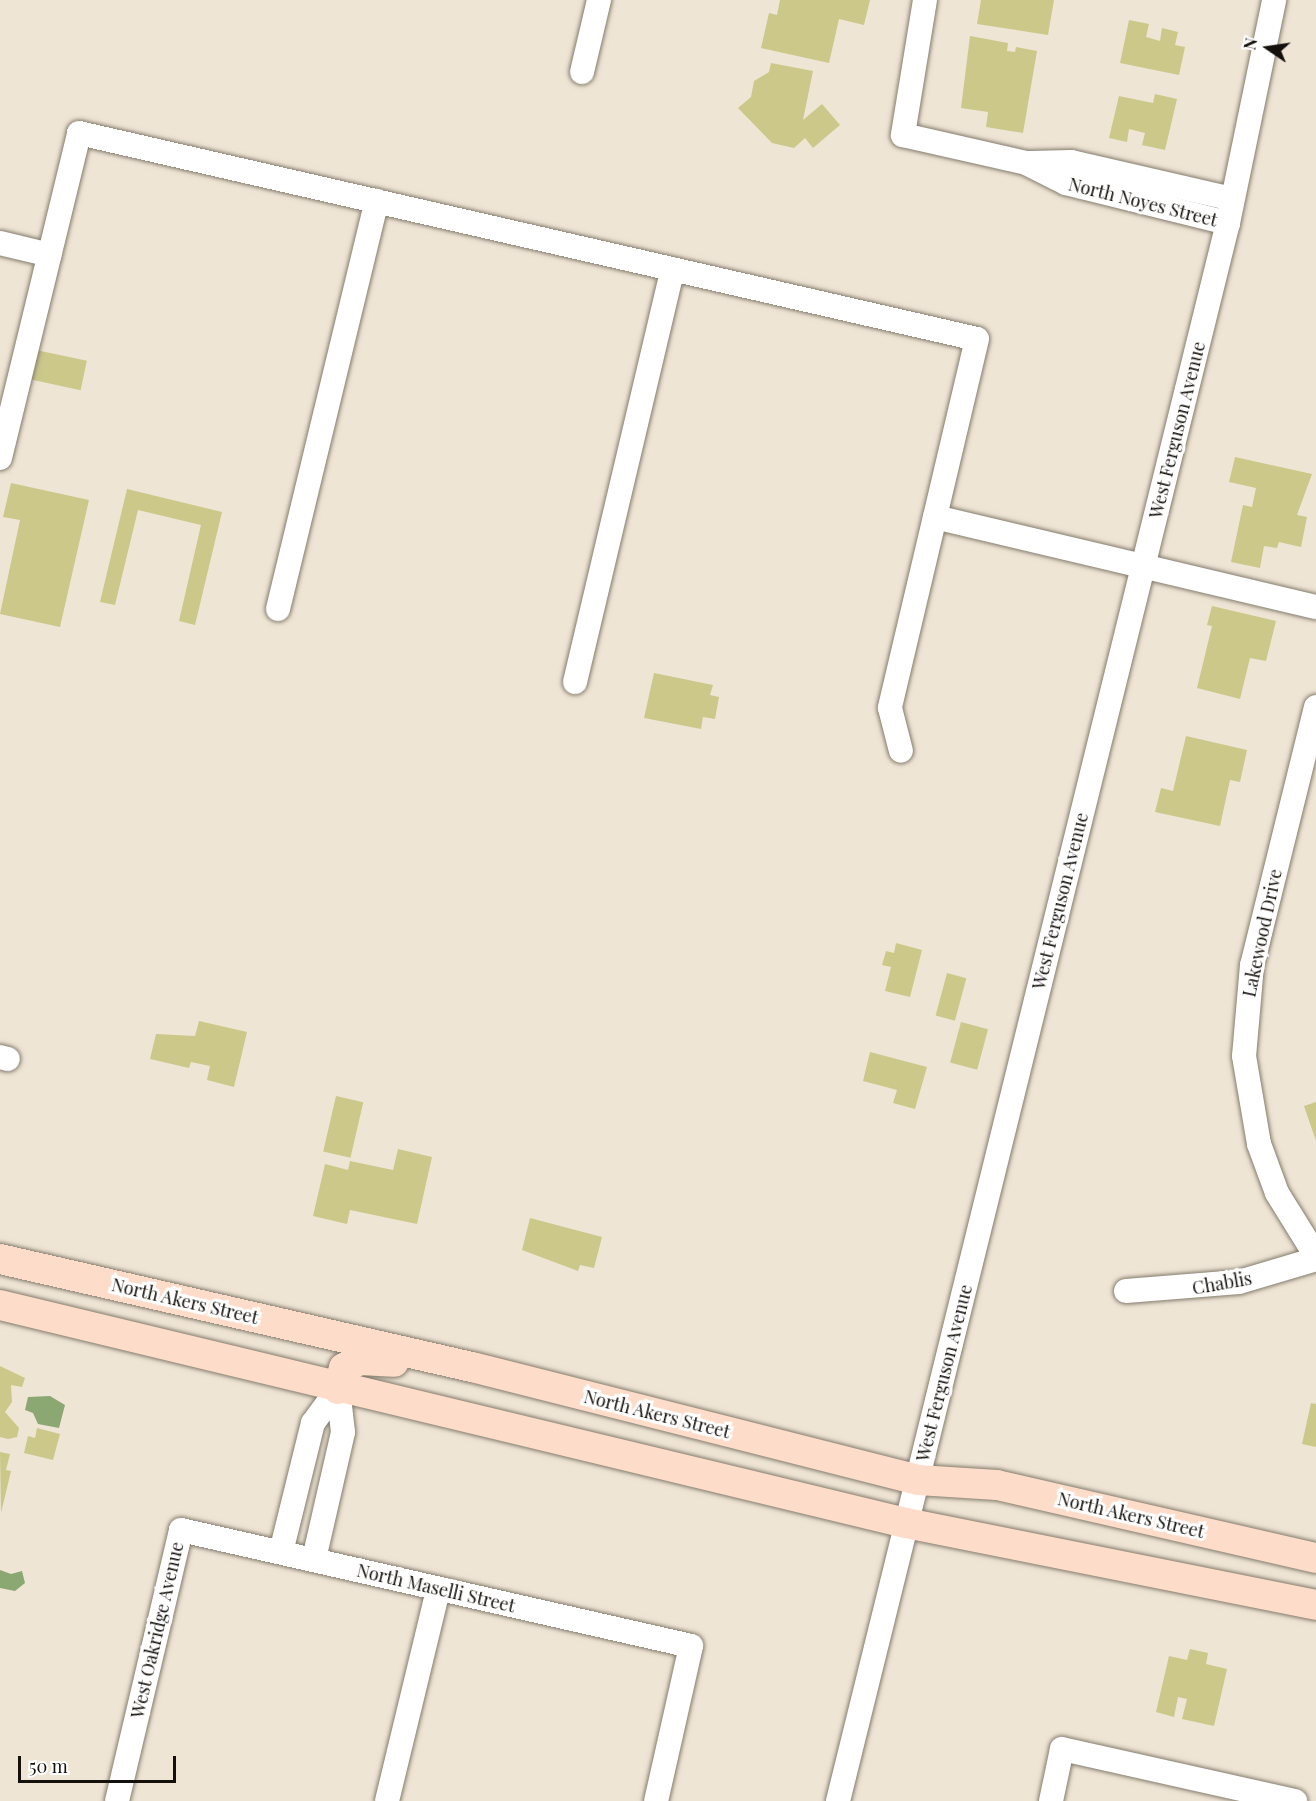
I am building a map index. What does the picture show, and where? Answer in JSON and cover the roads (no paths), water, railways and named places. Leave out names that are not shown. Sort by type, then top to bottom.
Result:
[{"type":"main road","name":"North Akers Street","points":[[0,1259],[472,1367],[918,1480],[997,1485],[1316,1558]]},
{"type":"main road","points":[[0,1278],[14,1281],[34,1267]]},
{"type":"main road","points":[[0,1305],[338,1389],[665,1462],[906,1523],[1316,1605]]},
{"type":"main road","points":[[338,1389],[344,1368],[360,1359],[472,1367]]},
{"type":"street","points":[[582,72],[599,0]]},
{"type":"street","name":"North Noyes Street","points":[[925,0],[903,135],[1026,164],[1066,183],[1228,223]]},
{"type":"street","name":"West Ferguson Avenue","points":[[838,1801],[1228,223],[1274,0]]},
{"type":"street","points":[[0,458],[79,133],[977,339],[890,708],[901,751]]},
{"type":"street","name":"North Noyes Street","points":[[1026,164],[1071,162],[1232,199]]},
{"type":"street","points":[[278,609],[377,201]]},
{"type":"street","points":[[0,243],[50,255]]},
{"type":"street","points":[[575,682],[673,269]]},
{"type":"street","points":[[935,517],[1316,607]]},
{"type":"street","name":"Lakewood Drive","points":[[1316,707],[1252,965],[1244,1056],[1259,1144],[1277,1193],[1316,1258]]},
{"type":"street","name":"Chablis","points":[[1126,1290],[1239,1282],[1316,1258]]},
{"type":"street","points":[[281,1552],[313,1423],[338,1389]]},
{"type":"street","points":[[314,1559],[343,1432],[338,1389]]},
{"type":"street","points":[[300,1474],[332,1481]]},
{"type":"street","name":"North Maselli Street","points":[[181,1530],[691,1646],[656,1801]]},
{"type":"street","name":"West Oakridge Avenue","points":[[117,1801],[181,1530]]},
{"type":"street","points":[[387,1801],[438,1590]]},
{"type":"street","points":[[1051,1801],[1062,1749],[1295,1801]]}]
